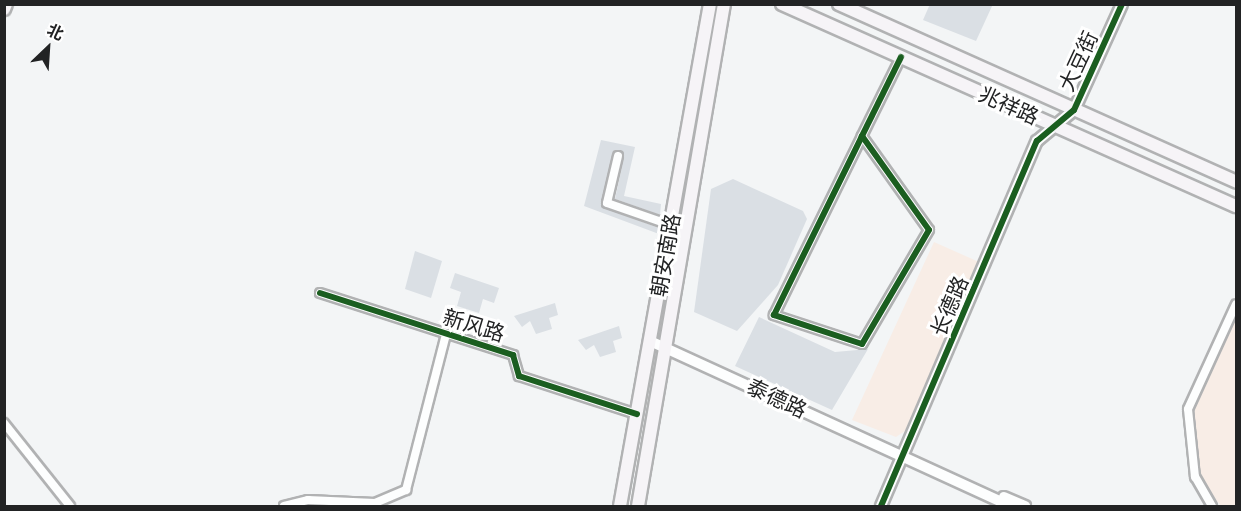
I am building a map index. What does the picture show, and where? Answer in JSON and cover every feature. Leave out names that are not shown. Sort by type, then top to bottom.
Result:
[{"type":"main road","name":"朝安南路","points":[[620,507],[710,4]]},
{"type":"main road","name":"朝安南路","points":[[638,507],[663,347],[724,4]]},
{"type":"main road","name":"兆祥路","points":[[782,4],[1236,206]]},
{"type":"main road","name":"兆祥路","points":[[839,4],[1236,182]]},
{"type":"street","name":"大豆街","points":[[1057,126],[1074,110],[1122,4]]},
{"type":"street","points":[[862,136],[929,230],[862,345],[774,315],[862,136],[902,57]]},
{"type":"street","name":"长德路","points":[[880,507],[1037,141],[1057,126]]},
{"type":"street","points":[[618,156],[607,203],[670,225]]},
{"type":"street","name":"新风路","points":[[320,293],[513,355],[519,376],[637,414]]},
{"type":"street","points":[[1212,507],[1195,477],[1188,408],[1236,304]]},
{"type":"street","name":"新风路","points":[[284,507],[308,500],[375,503],[406,490],[446,334]]},
{"type":"street","name":"泰德路","points":[[650,341],[1011,507]]},
{"type":"street","points":[[4,423],[70,507]]},
{"type":"street","name":"泰德路","points":[[903,456],[1026,507]]},
{"type":"shaded area","points":[[934,242],[979,262],[905,431],[896,437],[852,420]]},
{"type":"shaded area","points":[[1236,315],[1236,506],[1221,506],[1201,481],[1194,410]]},
{"type":"building","points":[[930,4],[993,4],[976,41],[923,20]]},
{"type":"building","points":[[601,140],[635,147],[624,196],[661,204],[660,215],[615,199],[624,157],[617,150],[602,207],[659,228],[659,234],[584,206]]},
{"type":"building","points":[[733,179],[803,211],[807,219],[778,285],[737,331],[694,312],[711,189]]},
{"type":"building","points":[[415,251],[442,261],[431,298],[405,289]]},
{"type":"building","points":[[455,273],[499,288],[494,303],[483,299],[479,313],[457,306],[461,292],[450,288]]},
{"type":"building","points":[[555,303],[558,315],[549,318],[552,329],[536,334],[530,321],[522,327],[514,316]]},
{"type":"building","points":[[759,317],[835,352],[868,349],[832,410],[735,366]]},
{"type":"building","points":[[619,326],[622,338],[613,341],[616,352],[600,357],[594,345],[586,350],[578,340]]},
{"type":"cycle path","points":[[881,506],[1037,141],[1074,110],[1122,4]]},
{"type":"cycle path","points":[[862,136],[929,230],[862,344],[774,315],[862,136],[901,57]]},
{"type":"cycle path","points":[[320,293],[513,355],[519,376],[637,414]]}]
